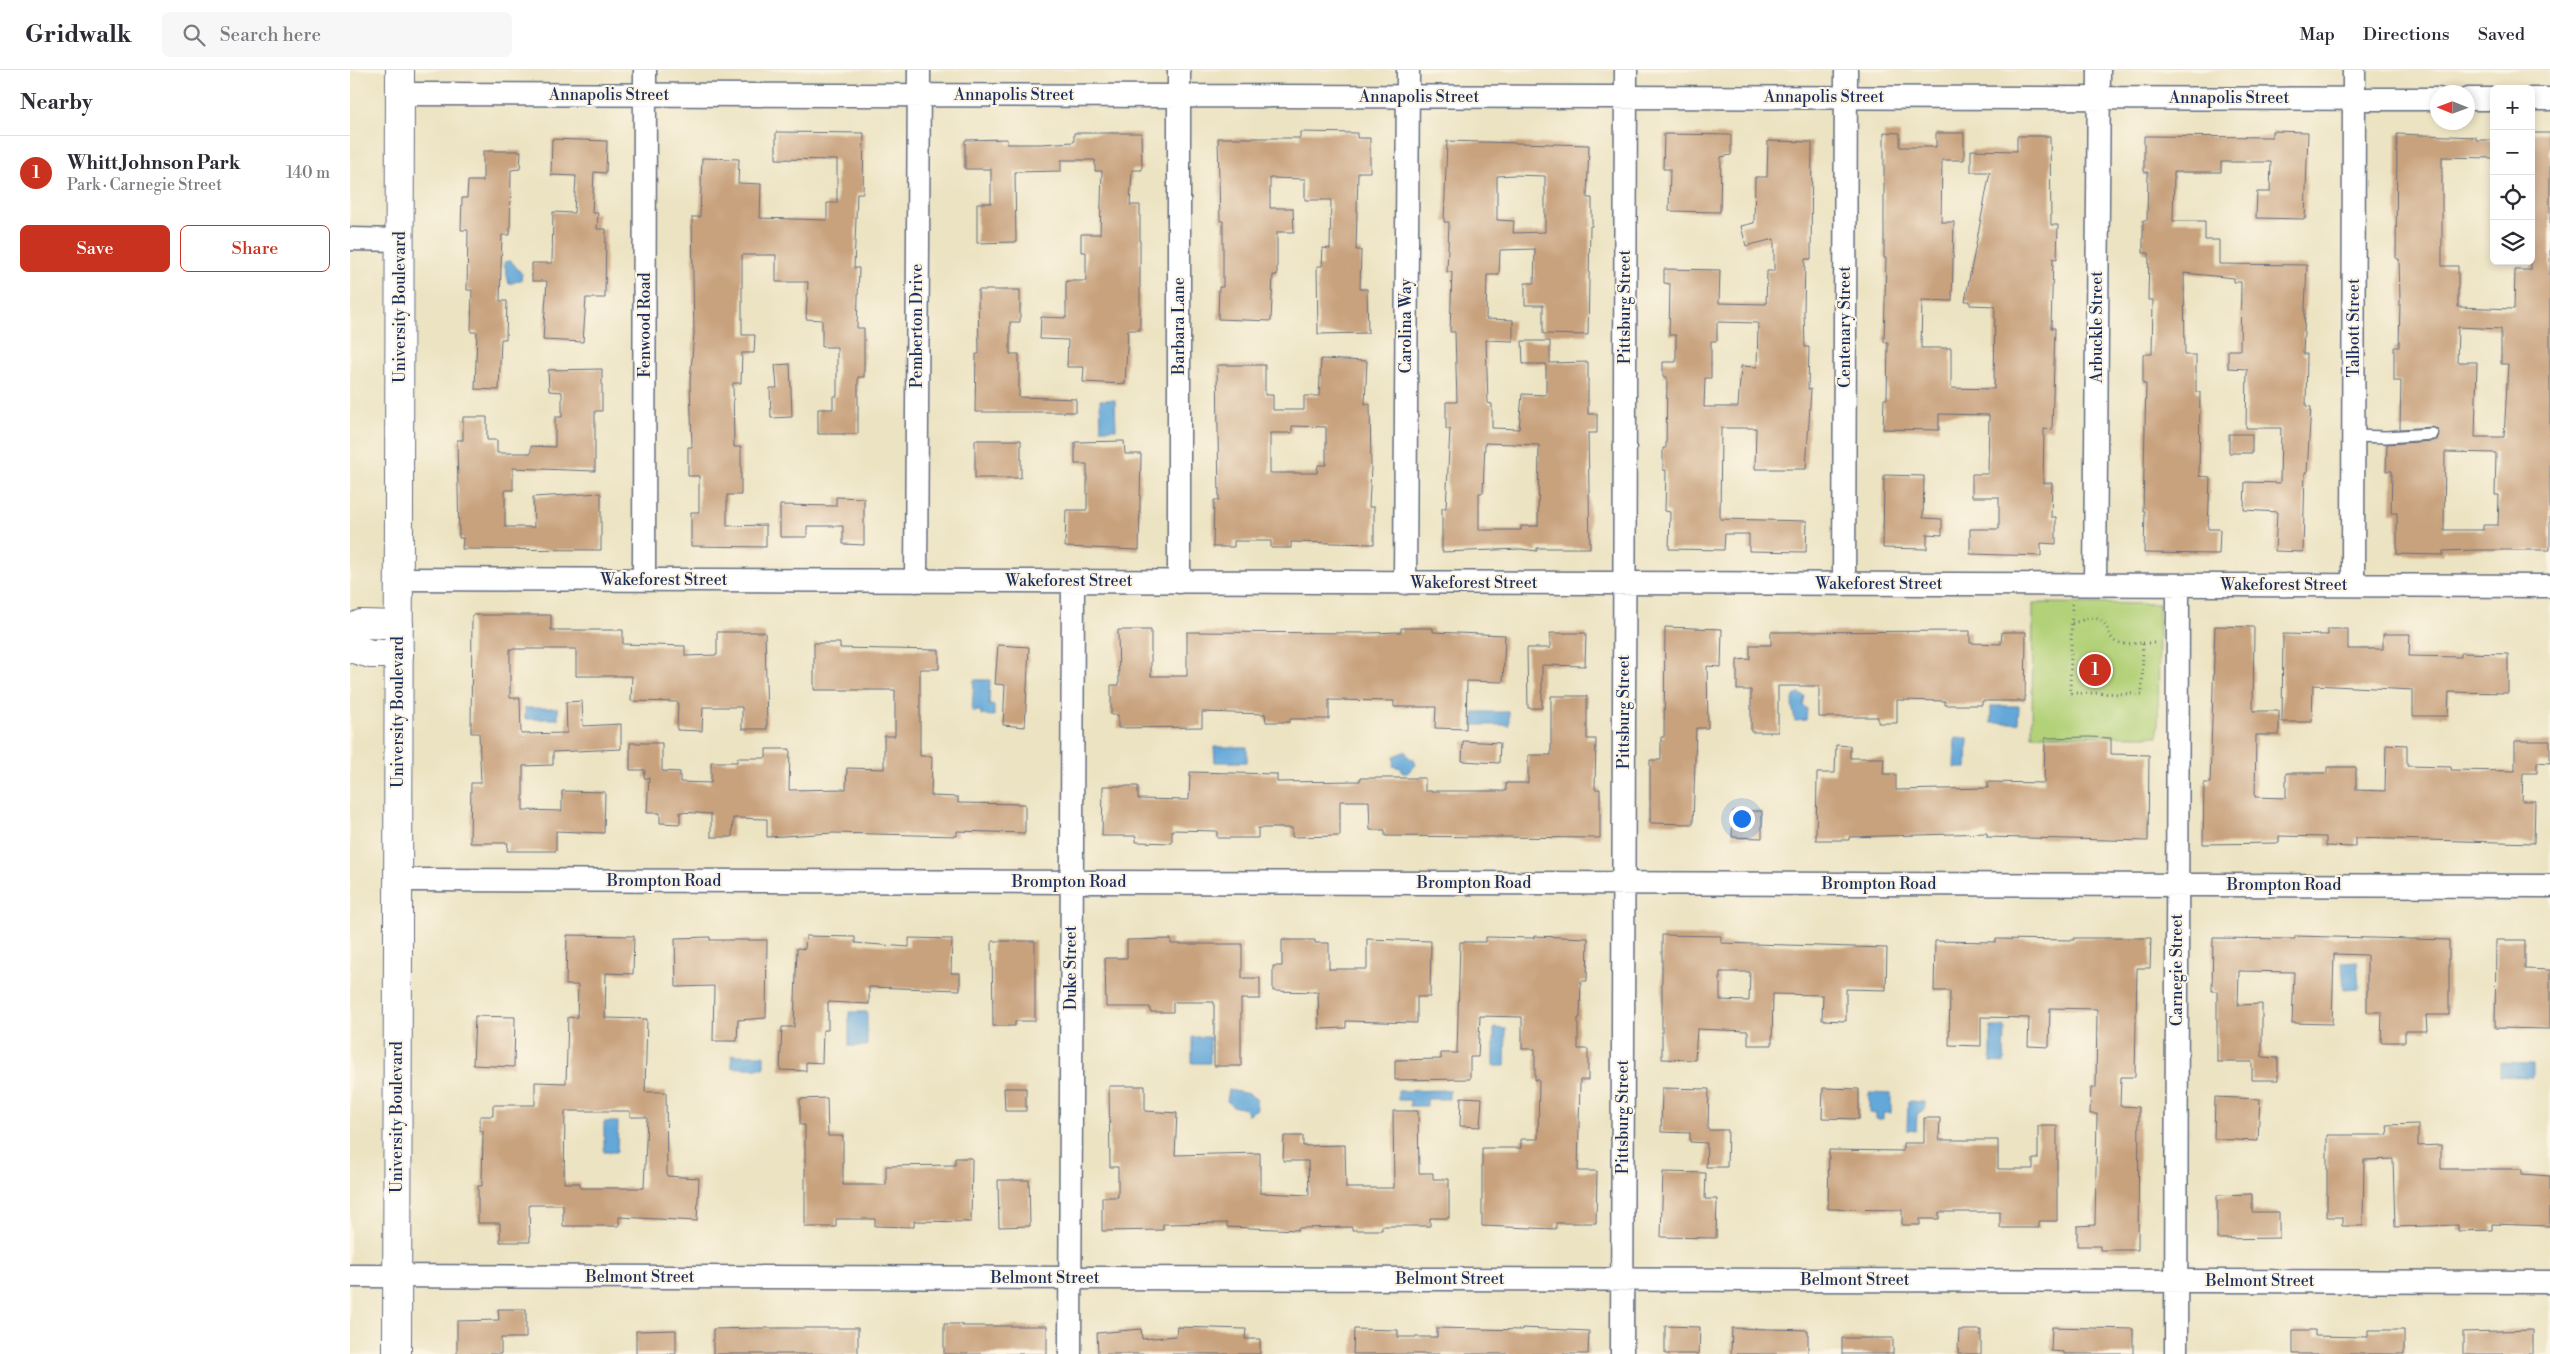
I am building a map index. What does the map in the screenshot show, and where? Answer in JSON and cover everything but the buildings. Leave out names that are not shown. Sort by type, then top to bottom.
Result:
[{"type":"main road","name":"University Boulevard","points":[[397,1354],[400,82]]},
{"type":"main road","points":[[350,629],[361,624],[399,625]]},
{"type":"main road","points":[[350,648],[371,654],[399,654]]},
{"type":"street","name":"Fenwood Road","points":[[644,580],[645,70]]},
{"type":"street","name":"Pemberton Drive","points":[[916,581],[919,70]]},
{"type":"street","name":"Barbara Lane","points":[[1179,70],[1179,582]]},
{"type":"street","name":"Carolina Way","points":[[1405,583],[1408,70]]},
{"type":"street","name":"Pittsburg Street","points":[[1622,1354],[1626,70]]},
{"type":"street","name":"Centenary Street","points":[[1844,584],[1846,70]]},
{"type":"street","name":"Arbuckle Street","points":[[2095,584],[2099,70]]},
{"type":"street","name":"Talbott Street","points":[[2353,585],[2354,70]]},
{"type":"street","name":"Annapolis Street","points":[[400,82],[645,95],[2430,99]]},
{"type":"street","points":[[2475,99],[2490,99]]},
{"type":"street","points":[[2535,99],[2550,99]]},
{"type":"street","points":[[350,239],[400,240]]},
{"type":"street","name":"Wakeforest Street","points":[[399,579],[2550,586]]},
{"type":"street","name":"Duke Street","points":[[1070,1354],[1073,581]]},
{"type":"street","name":"Carnegie Street","points":[[2176,1354],[2178,585]]},
{"type":"street","name":"Brompton Road","points":[[398,880],[2550,886]]},
{"type":"street","name":"Belmont Street","points":[[350,1276],[2550,1282]]},
{"type":"lane","points":[[2354,436],[2386,437],[2432,434]]},
{"type":"path","points":[[2090,618],[2100,620],[2108,627],[2111,638],[2118,643],[2144,644],[2142,694],[2070,693],[2072,623],[2090,618]]},
{"type":"green space","points":[[2033,603],[2159,604],[2158,736],[2032,735]]},
{"type":"water","points":[[511,261],[522,274],[521,280],[509,284],[504,262]]},
{"type":"water","points":[[1100,400],[1115,400],[1116,429],[1101,429]]},
{"type":"water","points":[[974,680],[990,680],[989,705],[994,705],[994,716],[981,715],[981,711],[972,711]]},
{"type":"water","points":[[1799,694],[1805,697],[1803,706],[1807,709],[1806,720],[1795,721],[1792,705],[1794,696]]},
{"type":"water","points":[[1991,706],[2019,706],[2018,723],[1991,723]]},
{"type":"water","points":[[525,708],[558,708],[558,719],[525,719]]},
{"type":"water","points":[[1474,712],[1509,712],[1509,725],[1474,725]]},
{"type":"water","points":[[1955,738],[1968,738],[1967,768],[1954,768]]},
{"type":"water","points":[[1214,747],[1247,747],[1247,762],[1215,762]]},
{"type":"water","points":[[1406,751],[1407,756],[1414,760],[1416,765],[1407,773],[1403,773],[1401,768],[1393,766],[1394,756]]},
{"type":"water","points":[[2357,961],[2359,989],[2344,990],[2342,962]]},
{"type":"water","points":[[849,1012],[867,1012],[867,1046],[849,1046]]},
{"type":"water","points":[[1991,1027],[2005,1027],[2004,1063],[1991,1062]]},
{"type":"water","points":[[1494,1028],[1506,1029],[1505,1066],[1494,1066]]},
{"type":"water","points":[[1192,1037],[1210,1037],[1210,1063],[1192,1063]]},
{"type":"water","points":[[732,1055],[764,1055],[764,1068],[732,1068]]},
{"type":"water","points":[[2500,1063],[2533,1064],[2533,1077],[2500,1076]]},
{"type":"water","points":[[1229,1090],[1249,1094],[1256,1099],[1257,1109],[1247,1115],[1245,1109],[1232,1106],[1227,1101]]},
{"type":"water","points":[[1449,1090],[1449,1099],[1427,1099],[1427,1106],[1410,1106],[1410,1100],[1398,1100],[1398,1091]]},
{"type":"water","points":[[1869,1093],[1891,1094],[1891,1113],[1883,1113],[1883,1119],[1876,1119],[1876,1114],[1869,1113]]},
{"type":"water","points":[[1908,1101],[1925,1102],[1925,1110],[1917,1115],[1916,1131],[1907,1130]]},
{"type":"water","points":[[604,1122],[618,1122],[617,1152],[604,1152]]},
{"type":"place","name":"Whitt Johnson Park","points":[[2095,670]]}]
